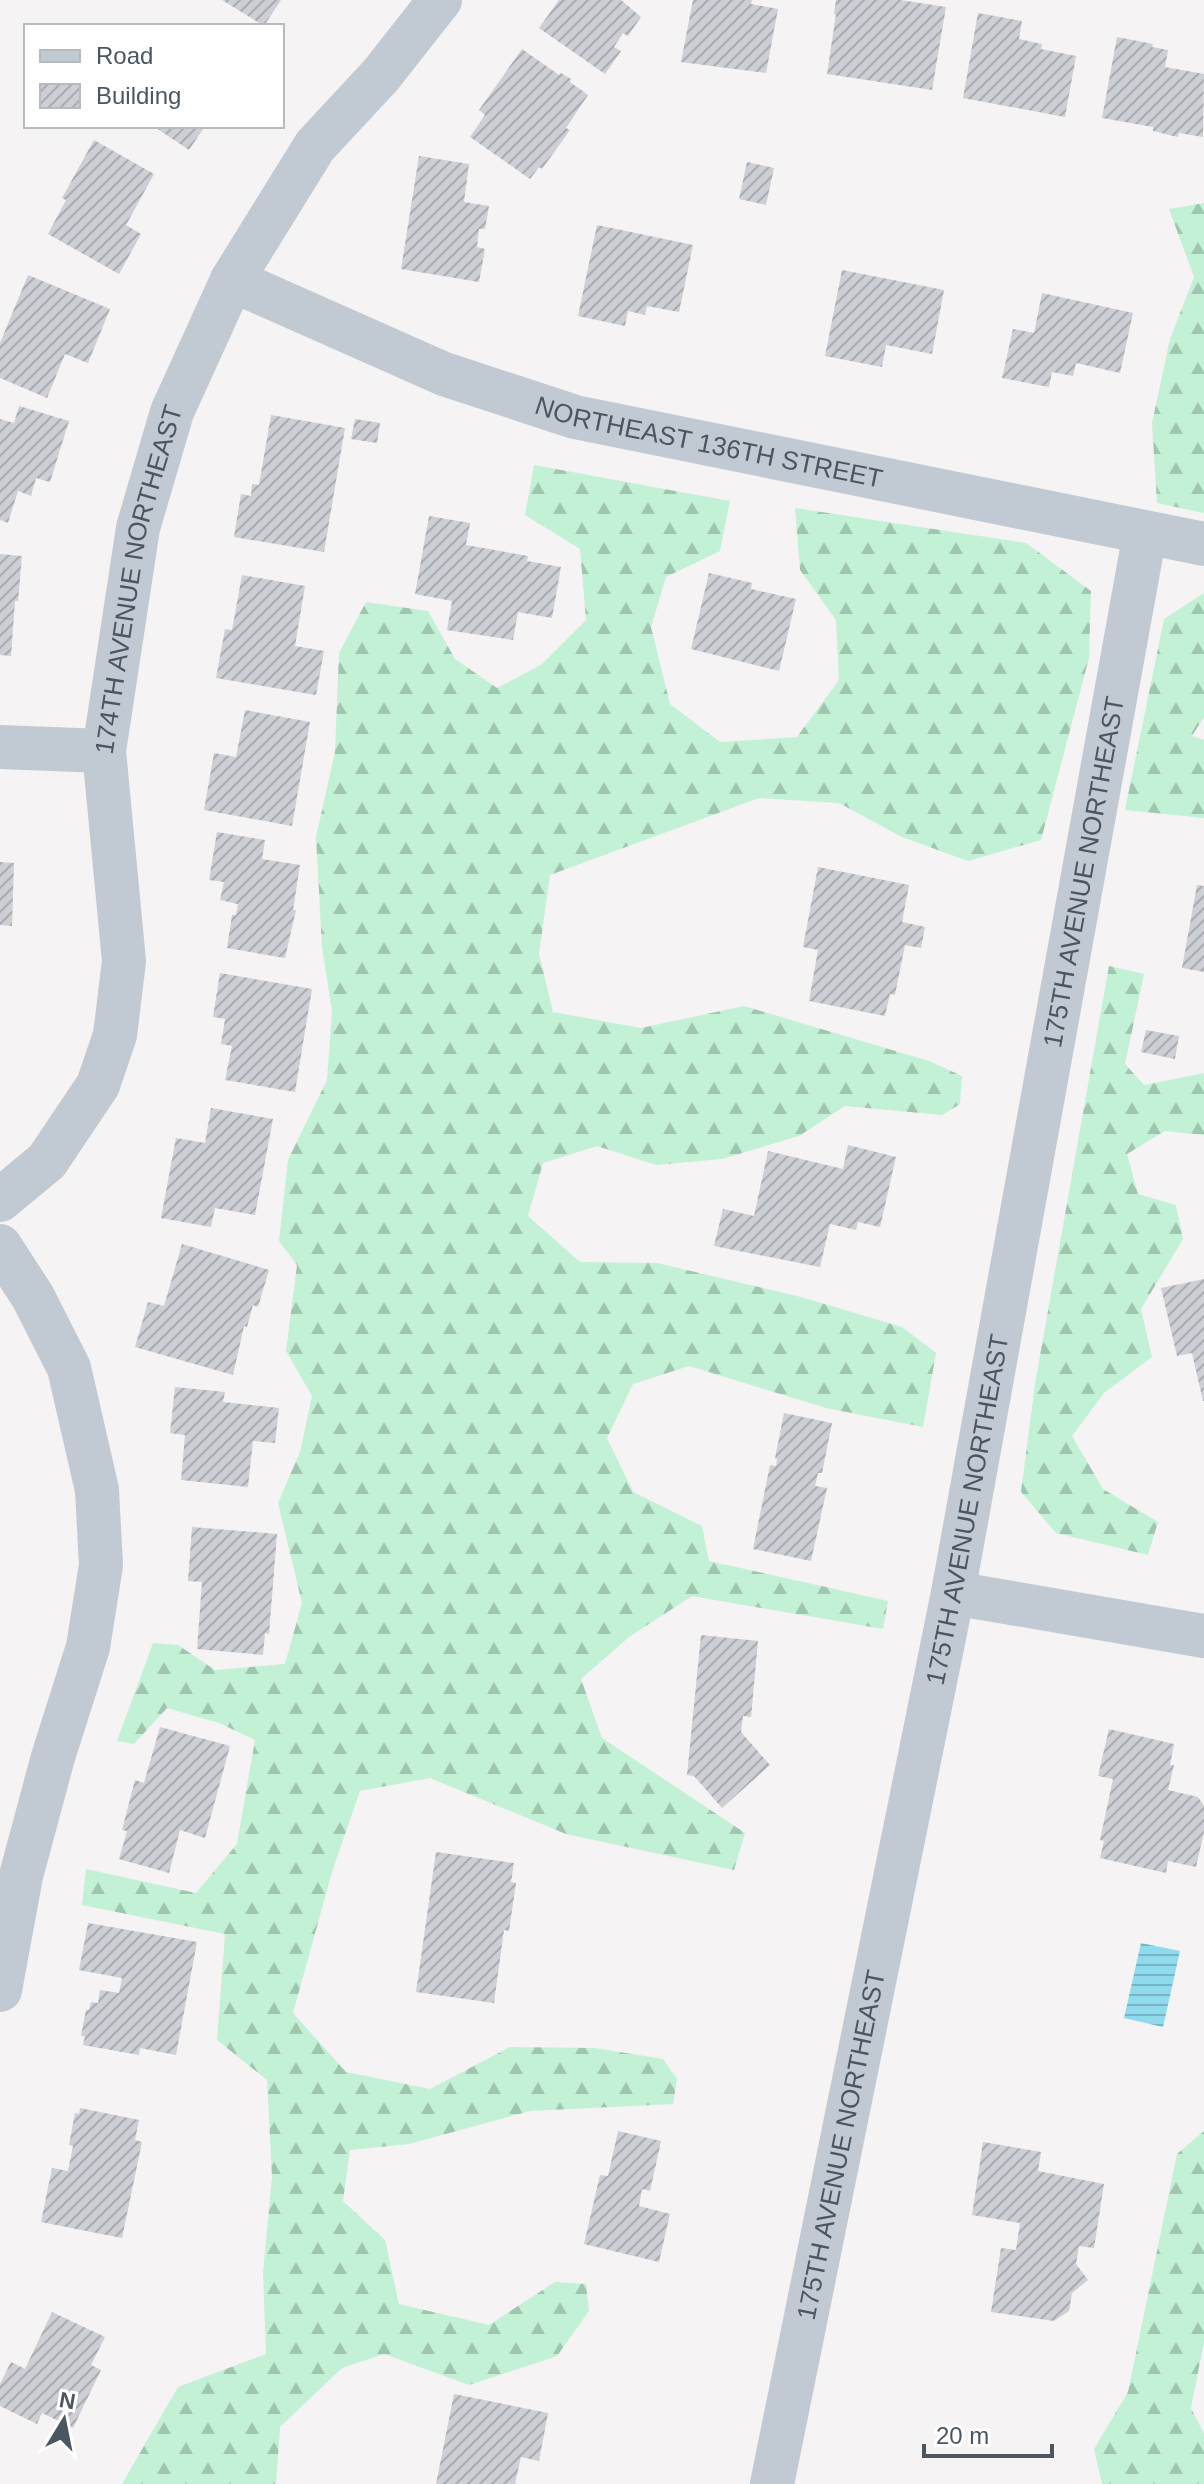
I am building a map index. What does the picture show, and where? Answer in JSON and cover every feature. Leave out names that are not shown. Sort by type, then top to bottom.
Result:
[{"type":"street","name":"174TH AVENUE NORTHEAST","points":[[0,1200],[47,1161],[98,1085],[115,1035],[124,961],[104,751],[138,528],[172,412],[232,280],[315,146],[381,75],[440,0]]},
{"type":"street","name":"NORTHEAST 136TH STREET","points":[[232,280],[444,374],[575,417],[1204,544]]},
{"type":"street","name":"175TH AVENUE NORTHEAST","points":[[772,2484],[953,1593],[1145,533]]},
{"type":"street","points":[[0,747],[104,751]]},
{"type":"street","points":[[0,1246],[33,1297],[69,1368],[97,1490],[101,1565],[88,1647],[53,1757],[21,1876],[0,1990]]},
{"type":"street","points":[[953,1593],[1204,1636]]},
{"type":"green space","points":[[1204,203],[1204,513],[1157,503],[1152,423],[1170,339],[1194,277],[1169,209]]},
{"type":"green space","points":[[534,465],[730,501],[720,551],[666,577],[651,627],[670,704],[720,742],[797,737],[839,680],[836,620],[800,570],[795,508],[1026,543],[1091,591],[1089,658],[1041,840],[968,861],[902,837],[839,803],[759,798],[550,875],[539,954],[553,1012],[641,1028],[744,1006],[929,1061],[962,1076],[960,1104],[942,1115],[845,1106],[799,1136],[722,1159],[656,1165],[597,1146],[543,1163],[528,1216],[580,1262],[657,1263],[801,1297],[902,1327],[936,1353],[923,1427],[826,1408],[689,1366],[633,1384],[607,1438],[633,1492],[702,1526],[709,1561],[888,1601],[883,1629],[692,1596],[629,1637],[581,1679],[602,1738],[745,1833],[734,1870],[566,1834],[430,1778],[360,1791],[332,1872],[293,2013],[346,2072],[430,2089],[510,2047],[595,2048],[663,2059],[677,2079],[673,2104],[530,2111],[409,2144],[350,2150],[343,2201],[385,2240],[399,2304],[489,2325],[555,2282],[586,2284],[589,2311],[557,2356],[469,2385],[384,2354],[342,2368],[280,2427],[276,2484],[122,2484],[178,2387],[266,2354],[263,2273],[272,2177],[267,2080],[217,2040],[225,1934],[82,1905],[86,1869],[196,1893],[237,1844],[255,1740],[219,1723],[167,1708],[134,1744],[117,1741],[153,1643],[178,1645],[215,1670],[285,1664],[302,1603],[278,1503],[300,1452],[312,1396],[286,1351],[297,1265],[279,1241],[288,1160],[327,1080],[332,1011],[322,947],[316,837],[335,752],[339,653],[366,602],[428,611],[455,659],[497,688],[541,665],[586,620],[580,549],[525,515]]},
{"type":"green space","points":[[1204,593],[1204,717],[1192,736],[1204,740],[1204,818],[1125,810],[1164,619]]},
{"type":"green space","points":[[1109,966],[1144,974],[1125,1064],[1144,1085],[1204,1073],[1204,1135],[1165,1131],[1127,1154],[1138,1194],[1176,1205],[1183,1239],[1141,1309],[1152,1357],[1104,1393],[1072,1436],[1103,1489],[1158,1522],[1148,1555],[1056,1533],[1021,1492],[1035,1384]]},
{"type":"green space","points":[[1204,2131],[1204,2342],[1191,2408],[1204,2434],[1204,2484],[1102,2484],[1094,2449],[1128,2392],[1177,2154]]},
{"type":"water","points":[[1141,1943],[1180,1951],[1163,2027],[1124,2018]]},
{"type":"building","points":[[222,0],[281,0],[265,24]]},
{"type":"building","points":[[559,0],[621,0],[641,17],[628,36],[623,33],[614,47],[621,51],[605,74],[539,28]]},
{"type":"building","points":[[693,0],[752,0],[751,4],[778,9],[766,73],[681,62]]},
{"type":"building","points":[[836,0],[900,0],[946,7],[932,90],[827,74]]},
{"type":"building","points":[[978,13],[1022,21],[1019,39],[1042,44],[1041,49],[1076,56],[1065,117],[963,98]]},
{"type":"building","points":[[1117,37],[1168,50],[1165,67],[1204,74],[1203,137],[1179,133],[1178,137],[1153,131],[1153,127],[1102,118]]},
{"type":"building","points":[[522,49],[559,75],[561,73],[571,79],[570,82],[588,95],[566,128],[570,130],[542,169],[539,167],[530,179],[470,137],[485,115],[479,110]]},
{"type":"building","points":[[156,128],[204,128],[189,150]]},
{"type":"building","points":[[94,140],[154,174],[126,225],[141,234],[119,274],[48,234],[66,200],[62,198]]},
{"type":"building","points":[[419,156],[469,164],[464,202],[489,206],[485,229],[479,229],[477,247],[485,249],[479,282],[401,269]]},
{"type":"building","points":[[747,162],[774,168],[766,205],[739,199]]},
{"type":"building","points":[[597,225],[693,245],[679,312],[647,306],[645,315],[628,311],[625,326],[578,316]]},
{"type":"building","points":[[842,270],[944,290],[932,354],[886,345],[882,367],[825,356]]},
{"type":"building","points":[[28,275],[110,309],[88,363],[65,354],[47,398],[0,378],[0,343]]},
{"type":"building","points":[[1042,293],[1133,313],[1120,373],[1076,363],[1073,376],[1052,372],[1049,387],[1002,378],[1013,329],[1034,333]]},
{"type":"building","points":[[19,406],[69,421],[50,482],[36,478],[31,496],[18,491],[8,523],[0,520],[0,419],[14,423]]},
{"type":"building","points":[[271,415],[345,428],[324,552],[234,537],[241,494],[251,496],[252,484],[259,485]]},
{"type":"building","points":[[355,419],[380,423],[377,443],[351,439]]},
{"type":"building","points":[[429,516],[470,523],[466,545],[528,556],[527,561],[561,567],[552,618],[518,612],[513,640],[447,630],[452,601],[415,594]]},
{"type":"building","points":[[0,554],[22,556],[11,656],[0,655]]},
{"type":"building","points":[[709,573],[752,583],[751,589],[796,599],[779,671],[691,649]]},
{"type":"building","points":[[242,575],[305,586],[295,646],[324,651],[316,695],[216,678],[225,629],[232,630]]},
{"type":"building","points":[[245,710],[310,722],[292,826],[204,810],[214,753],[236,757]]},
{"type":"building","points":[[217,832],[265,840],[262,859],[300,865],[293,910],[296,910],[285,958],[227,948],[232,915],[236,915],[238,904],[220,900],[224,882],[209,880]]},
{"type":"building","points":[[0,862],[14,863],[12,926],[0,925]]},
{"type":"building","points":[[818,867],[909,885],[902,922],[925,927],[921,948],[905,945],[895,995],[890,994],[885,1016],[809,1001],[818,950],[803,947]]},
{"type":"building","points":[[1197,885],[1204,886],[1204,972],[1182,968]]},
{"type":"building","points":[[220,973],[312,989],[295,1092],[225,1080],[232,1046],[221,1044],[225,1019],[213,1017]]},
{"type":"building","points":[[1146,1030],[1179,1036],[1175,1059],[1141,1052]]},
{"type":"building","points":[[211,1108],[273,1119],[255,1215],[215,1208],[211,1227],[161,1218],[176,1138],[205,1143]]},
{"type":"building","points":[[848,1145],[896,1157],[880,1227],[858,1222],[856,1230],[830,1224],[820,1267],[714,1246],[723,1209],[754,1216],[768,1151],[843,1169]]},
{"type":"building","points":[[182,1244],[269,1270],[258,1307],[253,1305],[247,1327],[244,1326],[233,1375],[135,1347],[148,1302],[164,1306]]},
{"type":"building","points":[[1204,1279],[1203,1401],[1192,1353],[1177,1356],[1161,1288]]},
{"type":"building","points":[[175,1387],[225,1392],[223,1402],[279,1408],[275,1443],[253,1441],[248,1487],[181,1480],[185,1435],[170,1433]]},
{"type":"building","points":[[784,1413],[832,1423],[822,1473],[818,1473],[815,1486],[827,1488],[811,1561],[753,1549],[770,1465],[776,1466]]},
{"type":"building","points":[[192,1527],[277,1534],[269,1634],[265,1633],[263,1655],[197,1649],[202,1582],[188,1581]]},
{"type":"building","points":[[701,1635],[758,1641],[751,1717],[743,1716],[741,1732],[770,1765],[722,1808],[694,1776],[687,1775]]},
{"type":"building","points":[[160,1727],[230,1746],[205,1838],[180,1830],[169,1873],[119,1859],[127,1831],[122,1830],[135,1780],[144,1783]]},
{"type":"building","points":[[1109,1729],[1174,1744],[1170,1765],[1174,1765],[1168,1790],[1198,1797],[1204,1806],[1204,1832],[1196,1867],[1168,1861],[1166,1873],[1100,1858],[1104,1841],[1100,1840],[1113,1779],[1098,1776]]},
{"type":"building","points":[[436,1852],[514,1863],[511,1882],[516,1883],[509,1931],[504,1930],[494,2003],[416,1992]]},
{"type":"building","points":[[88,1923],[197,1942],[176,2055],[140,2048],[139,2055],[83,2045],[85,2036],[81,2036],[86,2010],[89,2010],[91,2002],[98,2003],[100,1990],[119,1993],[122,1978],[79,1970]]},
{"type":"building","points":[[80,2108],[139,2120],[135,2140],[142,2142],[122,2238],[41,2222],[52,2168],[68,2171],[75,2113],[79,2114]]},
{"type":"building","points":[[618,2131],[661,2141],[650,2191],[642,2189],[639,2206],[670,2214],[659,2262],[584,2244],[600,2175],[608,2176]]},
{"type":"building","points":[[983,2142],[1041,2152],[1038,2171],[1104,2184],[1094,2248],[1079,2246],[1076,2264],[1088,2280],[1072,2293],[1069,2311],[1054,2321],[991,2312],[1001,2248],[1016,2250],[1020,2223],[972,2215]]},
{"type":"building","points":[[52,2312],[105,2337],[91,2365],[101,2370],[73,2428],[42,2413],[37,2424],[0,2406],[0,2384],[11,2362],[25,2369]]},
{"type":"building","points":[[454,2394],[548,2413],[539,2461],[521,2457],[515,2484],[436,2484]]}]
